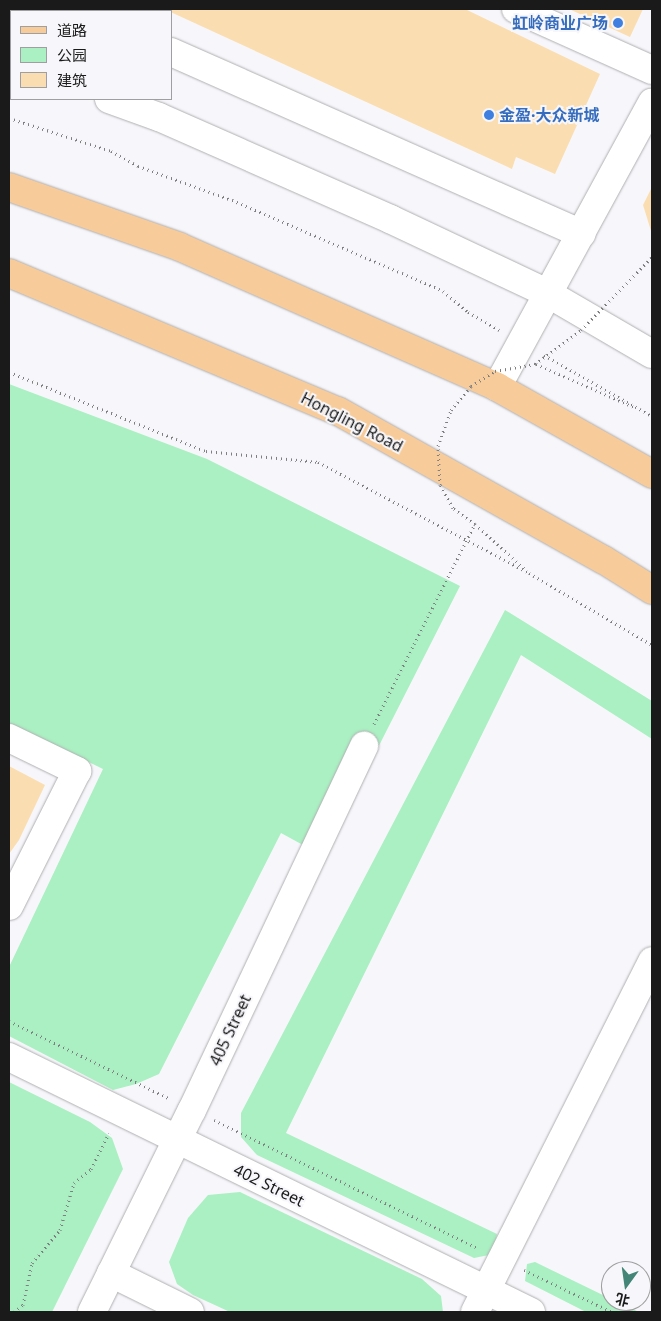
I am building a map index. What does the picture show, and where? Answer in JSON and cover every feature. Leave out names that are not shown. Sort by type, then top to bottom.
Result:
[{"type":"main road","points":[[9,187],[180,247],[497,387],[652,474]]},
{"type":"main road","name":"Hongling Road","points":[[9,273],[338,411],[604,560],[652,590]]},
{"type":"street","points":[[516,9],[652,70]]},
{"type":"street","points":[[172,52],[582,234]]},
{"type":"street","points":[[112,100],[159,117],[390,218],[547,293],[652,354]]},
{"type":"street","points":[[497,387],[528,353],[547,293],[582,234],[652,103]]},
{"type":"street","points":[[9,738],[77,770],[9,906]]},
{"type":"street","name":"405 Street","points":[[92,1312],[192,1110],[364,746]]},
{"type":"street","points":[[480,1301],[652,961]]},
{"type":"street","name":"402 Street","points":[[9,1057],[177,1140],[480,1301],[531,1312]]},
{"type":"street","points":[[111,1273],[190,1312]]},
{"type":"path","points":[[9,118],[111,151],[138,166],[232,200],[443,291],[468,312],[528,353],[652,416]]},
{"type":"path","points":[[529,573],[453,508],[440,485],[438,446],[451,410],[471,386],[495,371],[528,353],[581,330],[652,257]]},
{"type":"path","points":[[528,353],[652,416]]},
{"type":"path","points":[[9,372],[206,451],[318,462],[529,573],[652,645]]},
{"type":"path","points":[[364,746],[474,524]]},
{"type":"path","points":[[9,1021],[612,1312]]},
{"type":"path","points":[[14,1312],[23,1305],[32,1264],[60,1230],[74,1183],[91,1169],[120,1112]]},
{"type":"green space","points":[[9,384],[207,459],[460,586],[323,856],[281,833],[159,1074],[136,1084],[113,1090],[9,1036],[9,967],[103,769],[9,723]]},
{"type":"green space","points":[[505,610],[652,701],[652,739],[521,655],[286,1133],[497,1234],[494,1254],[474,1258],[257,1155],[241,1137],[241,1113]]},
{"type":"green space","points":[[9,1082],[90,1122],[112,1138],[123,1169],[52,1312],[9,1312]]},
{"type":"green space","points":[[240,1192],[422,1279],[441,1296],[443,1312],[230,1312],[193,1295],[177,1284],[169,1262],[188,1218],[208,1195]]},
{"type":"green space","points":[[535,1262],[601,1294],[601,1311],[639,1312],[586,1312],[525,1281],[527,1264]]},
{"type":"building","name":"金盈·大众新城","points":[[164,9],[465,9],[600,74],[555,174],[516,157],[512,169],[172,13],[172,10]]},
{"type":"building","name":"虹岭商业广场","points":[[569,9],[643,9],[630,37]]},
{"type":"building","points":[[652,187],[652,234],[643,205]]},
{"type":"building","points":[[9,766],[45,785],[19,840],[9,854]]},
{"type":"place","name":"虹岭商业广场","points":[[618,23]]},
{"type":"place","name":"金盈·大众新城","points":[[489,115]]}]
